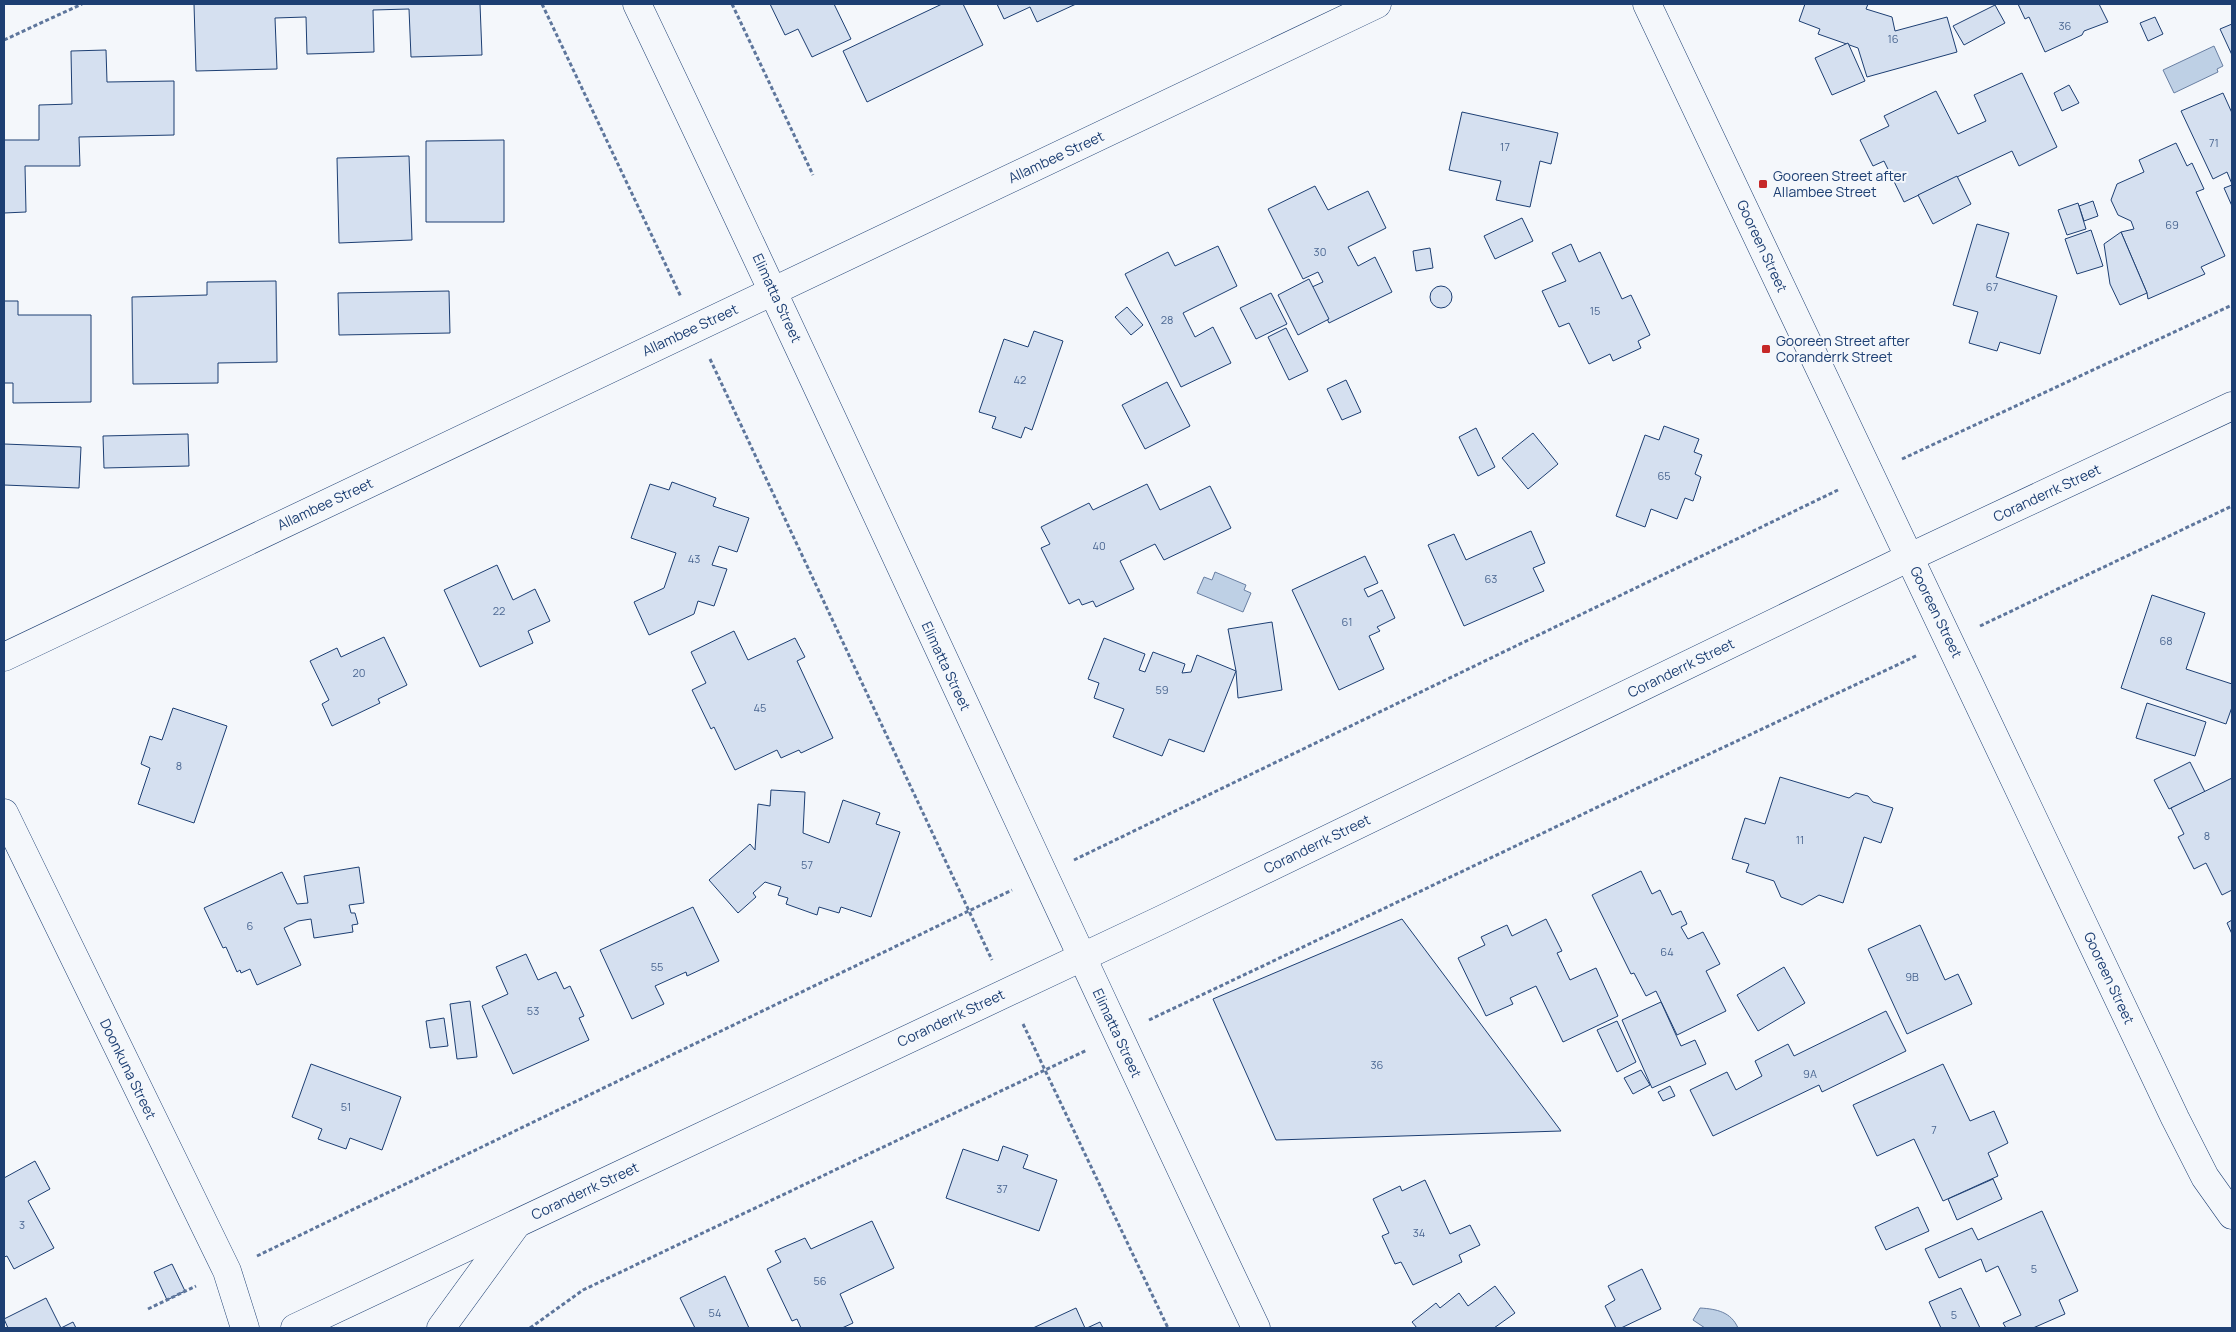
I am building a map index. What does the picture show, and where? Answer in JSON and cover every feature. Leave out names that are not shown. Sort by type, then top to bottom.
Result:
[{"type":"street","name":"Elimatta Street","points":[[637,4],[773,292],[1042,875],[1256,1328]]},
{"type":"street","name":"Allambee Street","points":[[4,657],[1377,4]]},
{"type":"street","name":"Gooreen Street","points":[[1647,4],[2175,1118],[2205,1177],[2232,1215]]},
{"type":"street","name":"Coranderrk Street","points":[[440,1328],[518,1222],[1081,957],[1910,558],[2232,406]]},
{"type":"street","name":"Doonkuna Street","points":[[4,813],[227,1271],[245,1328]]},
{"type":"street","points":[[294,1328],[518,1222]]},
{"type":"path","points":[[4,40],[82,4]]},
{"type":"path","points":[[542,4],[968,911],[1168,1328]]},
{"type":"path","points":[[732,4],[814,175]]},
{"type":"path","points":[[148,1309],[1948,436],[2232,305]]},
{"type":"path","points":[[530,1328],[583,1290],[2232,506]]},
{"type":"water","points":[[2214,46],[2223,66],[2217,69],[2218,72],[2174,93],[2163,70]]},
{"type":"water","points":[[1215,572],[1246,585],[1244,590],[1251,593],[1243,612],[1197,593],[1204,577],[1212,580]]},
{"type":"water","points":[[1700,1308],[1723,1312],[1732,1318],[1738,1328],[1705,1328],[1693,1320]]},
{"type":"building","points":[[194,4],[480,4],[482,55],[411,57],[409,9],[373,10],[374,52],[307,54],[306,17],[275,18],[277,69],[196,71]]},
{"type":"building","points":[[770,4],[834,4],[851,39],[812,57],[798,29],[785,35]]},
{"type":"building","points":[[942,4],[963,4],[983,45],[867,102],[843,51]]},
{"type":"building","points":[[997,4],[1076,4],[1037,22],[1030,7],[1004,19]]},
{"type":"building","points":[[1805,4],[1868,4],[1866,9],[1892,17],[1895,31],[1947,17],[1957,52],[1867,77],[1858,48],[1818,34],[1820,29],[1799,21]]},
{"type":"building","points":[[2018,4],[2099,4],[2108,22],[2084,31],[2082,35],[2045,52],[2029,17],[2025,19]]},
{"type":"building","points":[[1995,5],[2005,23],[1964,45],[1953,26]]},
{"type":"building","points":[[2155,17],[2163,34],[2148,41],[2140,23]]},
{"type":"building","points":[[2232,24],[2232,55],[2220,29]]},
{"type":"building","points":[[1848,43],[1865,81],[1832,95],[1815,58]]},
{"type":"building","points":[[106,50],[107,82],[174,81],[174,135],[79,137],[80,166],[25,166],[26,212],[4,213],[4,140],[39,140],[39,105],[72,104],[71,51]]},
{"type":"building","points":[[2022,73],[2057,147],[2019,166],[2012,151],[1904,202],[1884,161],[1873,166],[1860,140],[1889,126],[1884,116],[1936,91],[1958,134],[1986,121],[1974,95]]},
{"type":"building","points":[[2069,85],[2079,103],[2062,111],[2054,93]]},
{"type":"building","points":[[2223,93],[2232,113],[2232,184],[2227,172],[2213,179],[2181,111]]},
{"type":"building","points":[[1462,112],[1558,133],[1551,164],[1540,161],[1530,207],[1496,200],[1501,181],[1449,170]]},
{"type":"building","points":[[504,140],[504,222],[426,222],[426,141]]},
{"type":"building","points":[[2176,143],[2187,166],[2192,163],[2204,189],[2196,192],[2225,256],[2201,267],[2205,274],[2148,299],[2121,232],[2134,229],[2131,221],[2118,215],[2111,200],[2117,184],[2144,172],[2139,160]]},
{"type":"building","points":[[409,156],[412,240],[339,243],[337,158]]},
{"type":"building","points":[[1957,176],[1971,204],[1933,224],[1918,195]]},
{"type":"building","points":[[2232,185],[2232,206],[2224,188]]},
{"type":"building","points":[[1315,186],[1328,210],[1368,191],[1386,228],[1348,247],[1358,266],[1375,257],[1392,292],[1329,323],[1312,287],[1323,282],[1318,272],[1303,279],[1268,209]]},
{"type":"building","points":[[2093,201],[2098,216],[2084,221],[2079,206]]},
{"type":"building","points":[[2078,203],[2086,229],[2067,235],[2058,210]]},
{"type":"building","points":[[1522,218],[1533,241],[1495,259],[1484,236]]},
{"type":"building","points":[[1977,224],[2009,233],[1996,277],[2057,296],[2040,354],[2000,342],[1997,351],[1969,343],[1978,312],[1953,305]]},
{"type":"building","points":[[2091,230],[2103,266],[2077,274],[2065,239]]},
{"type":"building","points":[[2121,232],[2147,293],[2120,305],[2110,284],[2104,244]]},
{"type":"building","points":[[1571,244],[1579,262],[1600,252],[1622,299],[1631,295],[1650,335],[1638,341],[1641,348],[1613,361],[1610,354],[1589,364],[1569,323],[1559,327],[1542,291],[1566,281],[1552,253]]},
{"type":"building","points":[[1218,246],[1237,286],[1183,313],[1195,337],[1213,327],[1231,363],[1181,387],[1125,274],[1168,252],[1175,266]]},
{"type":"building","points":[[1430,248],[1433,268],[1416,271],[1413,251]]},
{"type":"building","points":[[1309,279],[1329,319],[1298,335],[1278,295]]},
{"type":"building","points":[[276,281],[277,362],[218,363],[218,383],[133,384],[132,297],[207,295],[207,282]]},
{"type":"building","points":[[1441,286],[1449,289],[1452,297],[1449,305],[1441,308],[1433,305],[1430,297],[1433,289]]},
{"type":"building","points":[[449,291],[450,333],[339,335],[338,293]]},
{"type":"building","points":[[1271,293],[1287,324],[1256,339],[1240,308]]},
{"type":"building","points":[[4,301],[18,301],[18,315],[91,315],[91,402],[13,403],[13,383],[4,383]]},
{"type":"building","points":[[1127,307],[1143,325],[1131,335],[1115,317]]},
{"type":"building","points":[[1286,328],[1308,371],[1289,380],[1268,337]]},
{"type":"building","points":[[1034,331],[1063,341],[1032,430],[1025,427],[1021,438],[992,428],[996,417],[979,412],[1004,339],[1028,347]]},
{"type":"building","points":[[1346,380],[1361,412],[1342,420],[1327,389]]},
{"type":"building","points":[[1167,382],[1190,426],[1145,449],[1122,405]]},
{"type":"building","points":[[1664,426],[1699,439],[1694,452],[1702,455],[1695,474],[1701,477],[1693,501],[1685,498],[1677,519],[1651,509],[1645,527],[1616,516],[1645,435],[1659,440]]},
{"type":"building","points":[[1476,428],[1495,467],[1478,476],[1459,437]]},
{"type":"building","points":[[1533,433],[1558,464],[1528,489],[1502,458]]},
{"type":"building","points":[[188,434],[189,466],[104,468],[103,436]]},
{"type":"building","points":[[4,444],[81,447],[79,488],[4,485]]},
{"type":"building","points":[[672,482],[716,498],[713,506],[749,518],[737,552],[719,546],[712,565],[727,569],[714,606],[698,601],[694,614],[649,635],[634,602],[664,588],[676,553],[631,538],[650,484],[669,490]]},
{"type":"building","points":[[1147,484],[1160,510],[1210,486],[1231,528],[1164,560],[1155,544],[1120,561],[1134,589],[1096,607],[1093,601],[1082,605],[1079,599],[1069,604],[1041,548],[1050,544],[1041,527],[1089,503],[1093,510]]},
{"type":"building","points":[[1531,531],[1545,563],[1533,568],[1544,591],[1464,626],[1428,545],[1454,534],[1466,560]]},
{"type":"building","points":[[1365,556],[1378,583],[1364,589],[1368,597],[1382,590],[1395,618],[1377,627],[1380,631],[1369,636],[1384,669],[1339,690],[1292,590]]},
{"type":"building","points":[[497,565],[513,600],[535,589],[550,621],[528,631],[533,643],[480,667],[444,590]]},
{"type":"building","points":[[2152,595],[2205,613],[2186,669],[2232,684],[2232,707],[2226,724],[2121,688]]},
{"type":"building","points":[[1272,622],[1282,690],[1238,698],[1236,671],[1228,629]]},
{"type":"building","points":[[734,631],[748,660],[795,638],[805,657],[797,661],[833,738],[801,753],[799,750],[781,758],[777,750],[735,770],[714,727],[711,729],[692,690],[706,683],[691,652]]},
{"type":"building","points":[[384,637],[407,685],[378,699],[380,703],[332,726],[322,704],[329,700],[310,661],[337,648],[341,657]]},
{"type":"building","points":[[1104,638],[1145,654],[1139,670],[1145,672],[1153,652],[1185,664],[1182,673],[1191,672],[1197,655],[1236,671],[1204,752],[1169,739],[1162,756],[1113,737],[1124,709],[1094,698],[1099,683],[1088,679]]},
{"type":"building","points":[[2147,703],[2206,722],[2195,756],[2136,738]]},
{"type":"building","points":[[173,708],[227,726],[194,823],[138,804],[150,768],[141,764],[150,736],[162,740]]},
{"type":"building","points":[[2190,762],[2205,792],[2169,809],[2154,780]]},
{"type":"building","points":[[1780,777],[1849,798],[1856,793],[1868,796],[1873,802],[1893,808],[1881,843],[1864,837],[1843,903],[1819,895],[1802,905],[1781,897],[1774,881],[1746,872],[1749,864],[1732,859],[1745,818],[1765,824]]},
{"type":"building","points":[[2232,778],[2232,890],[2222,895],[2206,863],[2194,869],[2178,837],[2184,834],[2171,808]]},
{"type":"building","points":[[771,790],[805,792],[803,833],[829,843],[843,800],[880,813],[876,824],[900,832],[871,917],[841,907],[839,913],[819,907],[817,915],[786,904],[788,898],[778,895],[781,887],[765,882],[753,893],[756,897],[738,913],[709,880],[750,844],[755,850],[758,804],[770,806]]},
{"type":"building","points":[[359,867],[364,903],[349,905],[351,913],[355,913],[358,924],[352,925],[353,932],[314,938],[311,919],[298,921],[284,928],[301,965],[257,985],[250,969],[241,973],[240,970],[237,972],[226,947],[223,948],[204,908],[282,872],[297,904],[308,903],[304,876]]},
{"type":"building","points":[[1641,871],[1652,894],[1660,890],[1672,915],[1681,911],[1687,924],[1681,927],[1688,939],[1703,932],[1720,964],[1706,971],[1726,1011],[1677,1035],[1656,991],[1646,996],[1634,973],[1631,974],[1592,895]]},
{"type":"building","points":[[693,907],[719,961],[687,976],[686,972],[655,986],[664,1004],[632,1019],[600,950]]},
{"type":"building","points":[[1402,919],[1561,1131],[1276,1140],[1213,999]]},
{"type":"building","points":[[1546,919],[1562,951],[1557,953],[1570,980],[1596,968],[1618,1016],[1563,1042],[1536,986],[1510,998],[1513,1004],[1486,1016],[1458,958],[1485,945],[1481,937],[1507,925],[1512,936]]},
{"type":"building","points":[[2232,920],[2232,934],[2227,923]]},
{"type":"building","points":[[1920,925],[1945,980],[1958,974],[1972,1004],[1907,1034],[1868,949]]},
{"type":"building","points":[[526,954],[538,980],[556,972],[564,989],[570,986],[584,1016],[579,1018],[589,1040],[513,1074],[482,1006],[508,994],[496,967]]},
{"type":"building","points":[[1784,967],[1805,1003],[1758,1031],[1737,995]]},
{"type":"building","points":[[470,1001],[477,1057],[457,1059],[450,1004]]},
{"type":"building","points":[[1661,1002],[1681,1046],[1695,1040],[1706,1064],[1652,1088],[1622,1020]]},
{"type":"building","points":[[1886,1011],[1906,1051],[1822,1092],[1819,1085],[1713,1136],[1690,1090],[1727,1072],[1736,1090],[1762,1076],[1755,1061],[1788,1044],[1794,1056]]},
{"type":"building","points":[[444,1018],[448,1046],[430,1048],[426,1021]]},
{"type":"building","points":[[1617,1021],[1636,1062],[1617,1072],[1597,1030]]},
{"type":"building","points":[[311,1064],[401,1097],[382,1150],[350,1138],[346,1149],[318,1139],[322,1129],[292,1117]]},
{"type":"building","points":[[1943,1064],[1970,1121],[1994,1111],[2008,1143],[1988,1153],[1998,1176],[1943,1201],[1914,1139],[1877,1156],[1853,1105]]},
{"type":"building","points":[[1641,1070],[1650,1085],[1633,1094],[1624,1078]]},
{"type":"building","points":[[1670,1086],[1675,1096],[1663,1101],[1658,1092]]},
{"type":"building","points":[[1003,1146],[1028,1155],[1023,1168],[1057,1180],[1039,1231],[946,1198],[963,1149],[998,1161]]},
{"type":"building","points":[[35,1161],[50,1189],[28,1201],[54,1248],[14,1269],[7,1256],[4,1257],[4,1178]]},
{"type":"building","points":[[1993,1179],[2002,1199],[1957,1220],[1948,1199]]},
{"type":"building","points":[[1425,1180],[1450,1234],[1470,1225],[1480,1245],[1459,1255],[1462,1262],[1413,1285],[1401,1262],[1395,1264],[1382,1236],[1389,1233],[1373,1199],[1400,1186],[1402,1191]]},
{"type":"building","points":[[1918,1207],[1929,1231],[1886,1250],[1875,1227]]},
{"type":"building","points":[[2042,1211],[2078,1291],[2059,1300],[2065,1314],[2033,1328],[2006,1328],[2003,1323],[2021,1315],[1998,1266],[1986,1272],[1981,1259],[1939,1278],[1925,1249],[1972,1228],[1978,1240]]},
{"type":"building","points":[[872,1221],[894,1268],[840,1294],[853,1323],[842,1328],[801,1328],[797,1319],[792,1321],[767,1269],[781,1262],[775,1251],[805,1238],[811,1249]]},
{"type":"building","points":[[172,1264],[185,1291],[167,1300],[154,1272]]},
{"type":"building","points":[[1642,1269],[1661,1309],[1621,1328],[1616,1328],[1605,1306],[1615,1300],[1608,1286]]},
{"type":"building","points":[[725,1276],[749,1328],[695,1328],[680,1298]]},
{"type":"building","points":[[1495,1286],[1515,1313],[1494,1328],[1417,1328],[1412,1322],[1436,1303],[1440,1308],[1459,1293],[1468,1306]]},
{"type":"building","points":[[1961,1288],[1980,1328],[1941,1328],[1929,1302]]},
{"type":"building","points":[[46,1298],[61,1328],[8,1328],[4,1319]]},
{"type":"building","points":[[1076,1308],[1085,1328],[1033,1328]]},
{"type":"building","points":[[73,1322],[76,1328],[61,1328]]},
{"type":"building","points":[[1100,1322],[1103,1328],[1087,1328]]},
{"type":"place","name":"Gooreen Street after Allambee Street","points":[[1763,184]]},
{"type":"place","name":"Gooreen Street after Coranderrk Street","points":[[1766,349]]}]
